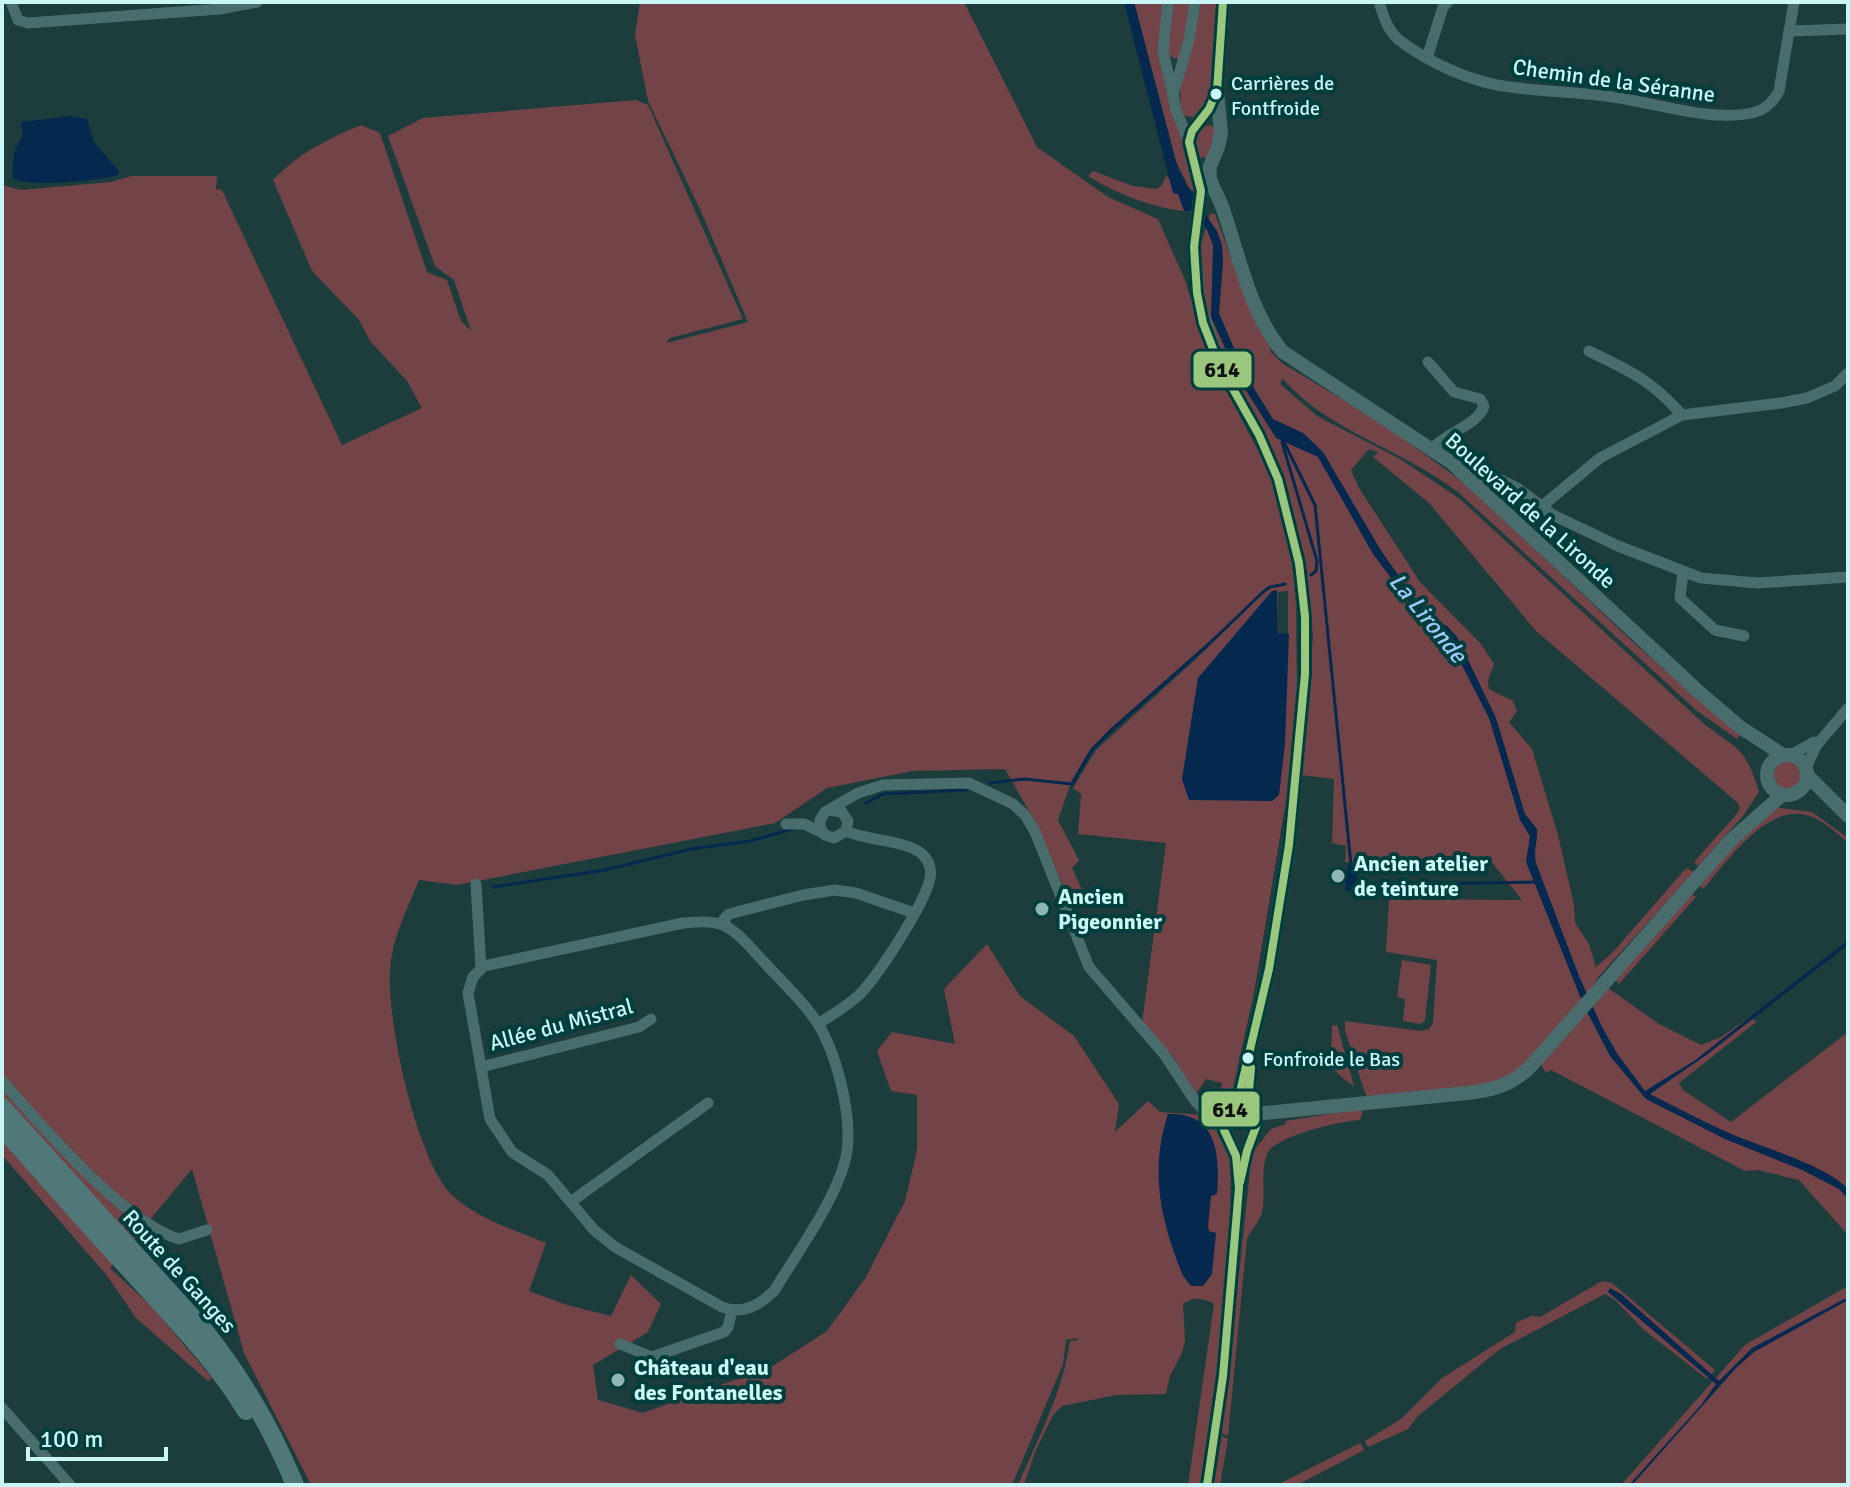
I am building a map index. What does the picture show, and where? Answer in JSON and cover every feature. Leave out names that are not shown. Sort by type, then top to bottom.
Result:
[{"type":"main road","name":"Route de Ganges","points":[[2,1107],[228,1360],[257,1404],[295,1485]]},
{"type":"main road","name":"Route de Ganges","points":[[2,1127],[215,1365],[250,1417],[282,1485]]},
{"type":"street","points":[[11,2],[18,20],[28,23],[220,9],[257,2]]},
{"type":"street","points":[[1168,2],[1163,51],[1180,120],[1193,159],[1205,163],[1215,155]]},
{"type":"street","points":[[1173,95],[1189,40],[1195,2]]},
{"type":"street","points":[[1223,2],[1217,91],[1220,129],[1215,155],[1204,176],[1204,202],[1194,258],[1203,323],[1219,364],[1259,435],[1278,479],[1292,528],[1303,590],[1305,674],[1289,845],[1248,1093],[1257,1121],[1239,1188]]},
{"type":"street","name":"Chemin de la Séranne","points":[[1379,2],[1392,34],[1427,58],[1497,85],[1612,97],[1724,116],[1755,112],[1769,106],[1779,91],[1794,2]]},
{"type":"street","points":[[1427,58],[1443,7],[1448,2]]},
{"type":"street","points":[[1789,31],[1848,29]]},
{"type":"street","points":[[1189,142],[1217,91]]},
{"type":"street","points":[[1180,120],[1197,125],[1211,121],[1220,129]]},
{"type":"street","name":"Boulevard de la Lironde","points":[[1193,159],[1224,213],[1247,283],[1266,327],[1283,352],[1433,448],[1470,478],[1688,683],[1740,727],[1787,755]]},
{"type":"street","name":"Boulevard de la Lironde","points":[[1204,202],[1224,213]]},
{"type":"street","points":[[1589,351],[1633,371],[1659,389],[1682,415]]},
{"type":"street","points":[[1428,362],[1454,392],[1480,399],[1484,406],[1478,417],[1440,439],[1433,448]]},
{"type":"street","points":[[1541,507],[1600,458],[1682,415],[1807,398],[1835,386],[1848,373]]},
{"type":"street","points":[[1470,478],[1497,478],[1517,488],[1541,507],[1618,546],[1701,578],[1757,583],[1848,577]]},
{"type":"street","points":[[1497,505],[1517,488]]},
{"type":"street","points":[[1683,572],[1680,598],[1715,630],[1744,636]]},
{"type":"street","points":[[1204,1110],[1242,1107],[1253,1113],[1329,1108],[1468,1093],[1504,1086],[1530,1067],[1731,840],[1789,795],[1803,788],[1812,752],[1848,708]]},
{"type":"street","points":[[1731,840],[1767,779],[1771,762],[1808,748],[1833,725]]},
{"type":"street","name":"Boulevard de la Lironde","points":[[1740,727],[1762,759],[1767,779]]},
{"type":"street","points":[[1787,755],[1799,759],[1807,772],[1848,816]]},
{"type":"street","points":[[1767,779],[1789,795],[1817,799],[1848,816]]},
{"type":"street","points":[[867,790],[855,802],[848,828],[837,838],[808,825],[786,824],[827,811],[867,790],[892,784],[969,783],[1020,809],[1035,832],[1089,967],[1164,1054],[1195,1101],[1231,1138],[1240,1141],[1287,1117],[1329,1108]]},
{"type":"street","points":[[818,1024],[853,1000],[873,979],[914,913],[931,877],[930,865],[923,855],[901,845],[870,840],[848,828],[842,812],[827,811]]},
{"type":"street","points":[[825,835],[820,824],[827,811]]},
{"type":"street","points":[[476,884],[481,968]]},
{"type":"street","points":[[726,926],[724,919],[729,914],[835,890],[856,893],[914,913]]},
{"type":"street","points":[[683,923],[726,926],[748,945],[818,1024],[843,1087],[847,1107],[847,1152],[834,1193],[774,1291],[754,1306],[732,1310],[702,1297],[615,1247],[594,1230],[548,1175],[512,1152],[490,1119],[468,993],[470,981],[481,968],[683,923]]},
{"type":"street","name":"Allée du Mistral","points":[[481,1067],[639,1027],[651,1019]]},
{"type":"street","points":[[1207,1485],[1223,1376],[1239,1188],[1236,1156],[1225,1132],[1224,1120],[1240,1092],[1255,1036]]},
{"type":"street","points":[[2,1081],[69,1156],[148,1222],[179,1239],[207,1230]]},
{"type":"street","points":[[572,1201],[708,1103]]},
{"type":"street","points":[[620,1344],[652,1357],[724,1332],[732,1310]]},
{"type":"street","points":[[2,1408],[70,1485]]},
{"type":"shaded area","points":[[640,2],[964,2],[1037,147],[1108,197],[1158,219],[1185,280],[1209,358],[1271,475],[1292,560],[1297,692],[1287,795],[1254,993],[1231,1097],[1226,1104],[1216,1106],[1201,1100],[1208,1088],[1220,1091],[1222,1083],[1206,1079],[1196,1094],[1171,1054],[1142,1023],[1166,843],[1078,834],[1081,794],[1073,788],[1096,750],[1267,589],[1091,748],[1071,782],[1058,820],[1079,860],[1072,868],[1085,896],[1072,907],[1038,827],[1005,769],[913,771],[827,788],[775,823],[457,885],[419,880],[400,925],[390,973],[399,1056],[416,1124],[440,1179],[453,1196],[497,1223],[546,1243],[529,1291],[611,1316],[631,1275],[661,1304],[648,1332],[593,1365],[598,1400],[643,1413],[773,1366],[827,1331],[866,1277],[905,1201],[917,1150],[917,1095],[891,1091],[877,1051],[892,1032],[955,1044],[944,989],[987,944],[1020,996],[1074,1036],[1119,1104],[1115,1132],[1148,1101],[1160,1112],[1202,1115],[1213,1125],[1231,1160],[1230,1221],[1220,1350],[1200,1485],[1188,1485],[1214,1304],[1198,1299],[1183,1304],[1185,1341],[1166,1394],[1116,1395],[1062,1406],[1053,1415],[1035,1452],[1024,1485],[1018,1485],[1056,1396],[1070,1341],[1078,1338],[1066,1340],[1063,1364],[1012,1485],[311,1485],[244,1353],[192,1169],[110,1268],[153,1308],[212,1378],[208,1381],[136,1318],[105,1273],[2,1155],[2,185],[21,190],[111,182],[132,176],[217,176],[216,189],[222,190],[342,445],[422,408],[407,381],[370,341],[359,320],[312,271],[273,180],[314,148],[361,125],[380,133],[427,272],[447,280],[461,321],[471,331],[454,280],[435,266],[388,136],[423,118],[636,100],[648,105],[743,319],[670,338],[666,343],[748,322],[700,209],[648,101],[635,35]],"holes":[[[1288,591],[1288,634],[1280,635],[1278,628],[1278,592]]]},
{"type":"shaded area","points":[[1134,2],[1164,2],[1161,18],[1200,194],[1190,190],[1175,159]]},
{"type":"shaded area","points":[[1173,2],[1191,2],[1181,57],[1177,59],[1169,56],[1166,44]]},
{"type":"shaded area","points":[[1200,2],[1218,2],[1215,61],[1207,105],[1200,115],[1189,117],[1185,116],[1181,106],[1180,93]]},
{"type":"shaded area","points":[[1207,125],[1216,131],[1208,157],[1199,158],[1194,152],[1196,135]]},
{"type":"shaded area","points":[[1093,171],[1133,186],[1157,189],[1166,176],[1195,202],[1193,212],[1152,205],[1113,190],[1088,176]]},
{"type":"shaded area","points":[[1210,214],[1215,214],[1231,258],[1269,340],[1271,352],[1282,363],[1383,424],[1467,485],[1634,643],[1740,735],[1737,739],[1696,710],[1459,493],[1322,413],[1283,379],[1280,384],[1317,416],[1400,459],[1460,499],[1703,723],[1738,750],[1749,765],[1759,792],[1743,816],[1698,866],[1694,862],[1736,815],[1740,808],[1738,803],[1536,631],[1429,503],[1373,457],[1378,452],[1369,449],[1351,470],[1359,488],[1420,582],[1481,644],[1494,664],[1488,681],[1489,689],[1513,701],[1517,711],[1509,722],[1532,749],[1558,835],[1574,905],[1575,923],[1589,944],[1596,967],[1614,951],[1686,868],[1694,872],[1599,976],[1530,1059],[1505,1083],[1370,1102],[1364,1090],[1345,1021],[1421,1031],[1429,1029],[1433,1023],[1437,960],[1386,952],[1389,899],[1522,900],[1490,860],[1484,870],[1382,869],[1382,873],[1364,874],[1364,863],[1345,862],[1346,846],[1332,843],[1334,779],[1302,775],[1313,636],[1306,568],[1228,372],[1204,301],[1199,251]]},
{"type":"shaded area","points":[[1787,761],[1797,765],[1801,775],[1797,785],[1787,789],[1777,785],[1773,775],[1777,765]]},
{"type":"shaded area","points":[[1773,807],[1812,812],[1848,838],[1848,843],[1817,819],[1791,814],[1776,819],[1748,838],[1703,889],[1698,884]]},
{"type":"shaded area","points":[[1691,893],[1696,897],[1619,984],[1615,979]]},
{"type":"shaded area","points":[[1402,960],[1431,965],[1425,1020],[1421,1024],[1403,1021],[1405,999],[1397,997]]},
{"type":"shaded area","points":[[1608,988],[1659,1024],[1701,1045],[1721,1037],[1750,1017],[1756,1022],[1679,1083],[1683,1090],[1731,1122],[1848,1032],[1848,1235],[1799,1180],[1758,1170],[1745,1171],[1551,1070],[1546,1073],[1540,1063]]},
{"type":"shaded area","points":[[1337,1025],[1354,1086],[1338,1073],[1332,1061],[1332,1026]]},
{"type":"shaded area","points":[[1359,1109],[1363,1112],[1360,1120],[1324,1126],[1294,1136],[1272,1147],[1267,1154],[1262,1212],[1247,1239],[1228,1436],[1222,1433],[1252,1153],[1271,1129],[1286,1124],[1285,1121]]},
{"type":"shaded area","points":[[1602,1281],[1612,1283],[1715,1370],[1707,1379],[1644,1330],[1605,1294],[1500,1349],[1418,1416],[1408,1429],[1368,1447],[1365,1441],[1401,1419],[1442,1378],[1515,1332],[1516,1323],[1531,1316],[1540,1317]]},
{"type":"shaded area","points":[[1848,1286],[1848,1485],[1621,1485],[1745,1345]]},
{"type":"shaded area","points":[[1222,1436],[1228,1439],[1220,1485],[1213,1485]]},
{"type":"shaded area","points":[[1358,1444],[1364,1450],[1297,1485],[1277,1485]]},
{"type":"water","name":"La Lironde","points":[[1124,2],[1134,2],[1178,169],[1190,190],[1196,193],[1196,201],[1217,231],[1222,245],[1219,313],[1245,374],[1273,419],[1303,433],[1323,452],[1380,549],[1410,592],[1433,620],[1447,626],[1457,637],[1496,718],[1525,814],[1537,829],[1536,863],[1579,976],[1618,1055],[1645,1091],[1694,1061],[1848,940],[1848,945],[1705,1056],[1650,1094],[1729,1133],[1825,1172],[1848,1189],[1848,1199],[1839,1189],[1802,1170],[1725,1139],[1646,1099],[1610,1056],[1584,1006],[1526,862],[1530,836],[1520,820],[1489,718],[1450,642],[1422,619],[1373,554],[1318,457],[1276,438],[1240,381],[1211,317],[1213,245],[1194,212],[1184,211],[1178,194],[1173,193]]},
{"type":"water","points":[[71,116],[87,119],[94,142],[119,171],[118,175],[48,183],[13,178],[14,156],[23,136],[21,122]]},
{"type":"water","points":[[1277,590],[1278,633],[1289,634],[1285,744],[1279,795],[1272,801],[1189,800],[1182,779],[1198,678],[1272,591]]},
{"type":"water","points":[[1348,865],[1357,865],[1356,891],[1345,891]]},
{"type":"water","points":[[1168,1114],[1185,1115],[1197,1120],[1206,1128],[1216,1151],[1217,1194],[1211,1196],[1208,1227],[1209,1231],[1216,1233],[1212,1274],[1203,1286],[1191,1286],[1183,1276],[1164,1216],[1159,1156]]},
{"type":"water","points":[[1610,1288],[1621,1294],[1719,1381],[1752,1348],[1848,1297],[1848,1300],[1754,1352],[1629,1485],[1716,1384],[1608,1292]]},
{"type":"waterway","points":[[1282,438],[1315,505],[1351,865]]},
{"type":"waterway","points":[[1282,442],[1317,561],[1316,571],[1311,575]]},
{"type":"waterway","points":[[990,783],[1025,779],[1072,784],[1091,751],[1109,732],[1263,592],[1285,584]]},
{"type":"waterway","points":[[866,803],[883,794],[966,790]]},
{"type":"waterway","points":[[494,887],[605,870],[691,849],[750,841],[792,829]]},
{"type":"waterway","points":[[1356,885],[1536,882]]},
{"type":"transit line","name":"614","points":[[1207,1485],[1223,1376],[1239,1188],[1236,1156],[1224,1130],[1224,1120],[1240,1092],[1269,969],[1289,845],[1305,674],[1305,617],[1299,563],[1278,479],[1259,435],[1219,364],[1203,323],[1197,293],[1194,247],[1201,191],[1189,142],[1192,131],[1209,109],[1217,91],[1223,2]]},
{"type":"transit line","name":"614","points":[[1240,1182],[1257,1124],[1248,1102],[1251,1068]]},
{"type":"place","name":"Carrières de Fontfroide","points":[[1216,94]]},
{"type":"place","name":"Ancien atelier de teinture","points":[[1338,876]]},
{"type":"place","name":"Ancien Pigeonnier","points":[[1042,909]]},
{"type":"place","name":"Fonfroide le Bas","points":[[1248,1058]]},
{"type":"place","name":"Château d'eau des Fontanelles","points":[[618,1380]]}]
